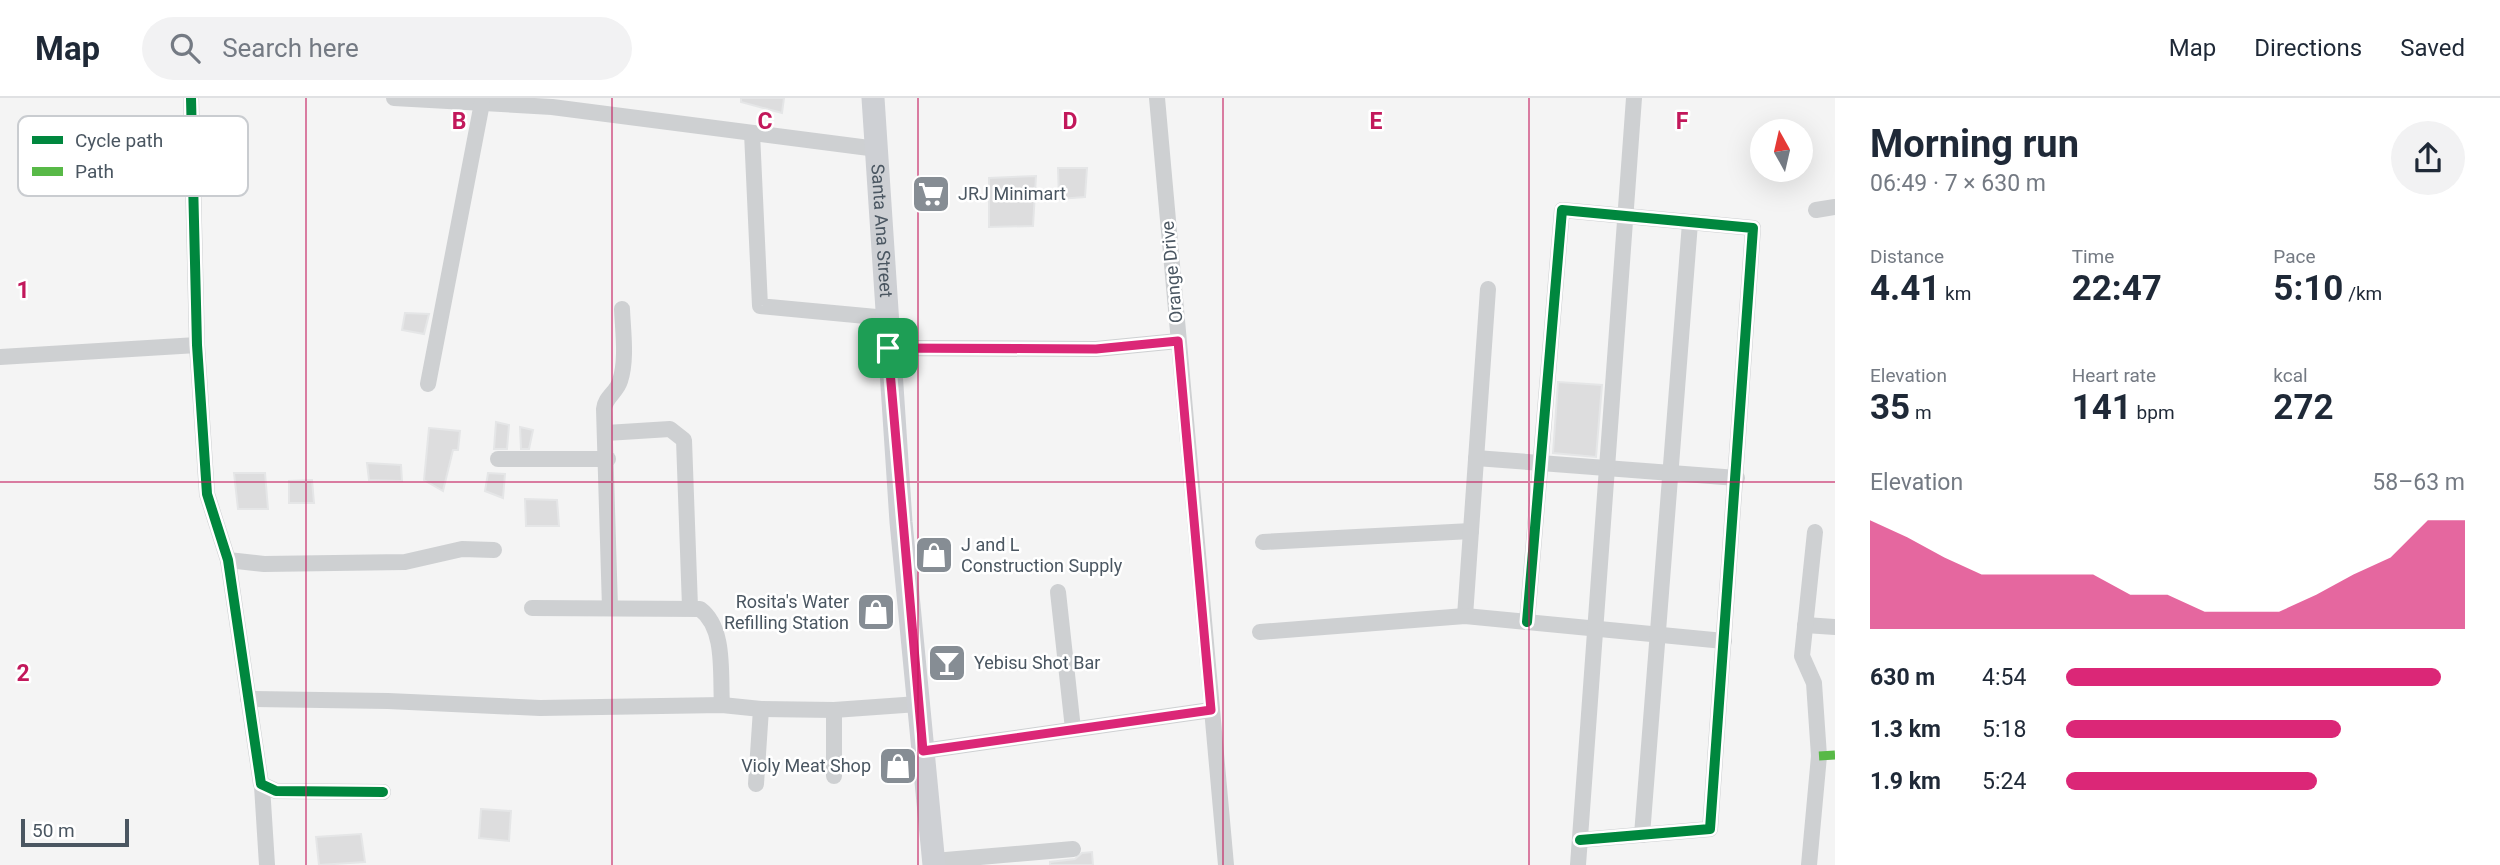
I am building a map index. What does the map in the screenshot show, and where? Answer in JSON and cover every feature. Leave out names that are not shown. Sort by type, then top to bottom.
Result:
[{"type":"main road","name":"Santa Ana Street","points":[[873,98],[888,348],[934,863]]},
{"type":"street","points":[[191,98],[191,116]]},
{"type":"street","points":[[394,98],[552,107],[877,149]]},
{"type":"street","name":"Orange Drive","points":[[1157,98],[1226,865]]},
{"type":"street","points":[[1578,865],[1593,628],[1634,98]]},
{"type":"street","points":[[428,384],[482,103]]},
{"type":"street","points":[[752,133],[760,306],[887,318]]},
{"type":"street","points":[[193,196],[197,345],[207,494],[228,560],[262,786],[267,865]]},
{"type":"street","points":[[1816,210],[1835,207]]},
{"type":"street","points":[[1527,622],[1562,210],[1753,228],[1710,829],[1580,841]]},
{"type":"street","points":[[1642,835],[1673,473],[1690,223]]},
{"type":"street","points":[[1465,616],[1488,289]]},
{"type":"street","points":[[610,608],[608,459],[604,404],[620,383],[622,309]]},
{"type":"street","points":[[888,348],[1096,349],[1178,341]]},
{"type":"street","points":[[0,357],[197,345]]},
{"type":"street","points":[[606,433],[670,429],[684,440],[690,607]]},
{"type":"street","points":[[1476,458],[1737,478]]},
{"type":"street","points":[[498,459],[608,459]]},
{"type":"street","points":[[1264,542],[1471,531]]},
{"type":"street","points":[[1808,865],[1819,756],[1814,683],[1802,656],[1815,532]]},
{"type":"street","points":[[228,560],[264,564],[405,562],[462,549],[494,550]]},
{"type":"street","points":[[1058,592],[1073,729]]},
{"type":"street","points":[[532,608],[690,607],[707,614],[716,631],[722,705]]},
{"type":"street","points":[[1260,632],[1465,616],[1724,641]]},
{"type":"street","points":[[1805,625],[1835,627]]},
{"type":"street","points":[[248,699],[401,701],[540,708],[722,705],[761,709],[834,710],[918,704]]},
{"type":"street","points":[[756,784],[761,709]]},
{"type":"street","points":[[834,710],[834,776]]},
{"type":"street","points":[[923,751],[1211,710]]},
{"type":"street","points":[[262,786],[276,791],[383,792]]},
{"type":"street","points":[[934,863],[1073,849]]},
{"type":"building","points":[[741,98],[784,98],[782,113],[741,102]]},
{"type":"building","points":[[1058,168],[1087,168],[1085,197],[1059,199]]},
{"type":"building","points":[[1036,176],[1033,226],[989,227],[989,178]]},
{"type":"building","points":[[405,313],[429,314],[424,334],[402,330]]},
{"type":"building","points":[[1558,382],[1602,385],[1596,457],[1553,453]]},
{"type":"building","points":[[496,422],[509,425],[507,449],[494,449]]},
{"type":"building","points":[[520,427],[533,430],[529,449],[521,449]]},
{"type":"building","points":[[429,428],[460,431],[458,450],[453,450],[443,491],[424,480]]},
{"type":"building","points":[[367,463],[401,465],[402,481],[369,480]]},
{"type":"building","points":[[234,473],[265,473],[268,509],[238,509]]},
{"type":"building","points":[[488,473],[505,474],[503,498],[485,491]]},
{"type":"building","points":[[312,480],[314,503],[289,503],[289,481]]},
{"type":"building","points":[[525,499],[557,500],[559,526],[526,526]]},
{"type":"building","points":[[481,809],[511,811],[509,841],[479,838]]},
{"type":"building","points":[[361,834],[365,862],[319,865],[316,837]]},
{"type":"building","points":[[1092,852],[1093,865],[1050,865],[1050,862],[1075,859],[1082,853]]},
{"type":"marked path","points":[[1819,756],[1835,755]]},
{"type":"cycle path","points":[[191,98],[191,116]]},
{"type":"cycle path","points":[[193,196],[197,345],[207,494],[228,560],[261,784],[276,791],[383,792]]},
{"type":"cycle path","points":[[1527,622],[1562,210],[1753,228],[1710,829],[1580,840]]},
{"type":"place","name":"JRJ Minimart","points":[[931,194]]},
{"type":"place","name":"J and L Construction Supply","points":[[934,555]]},
{"type":"place","name":"Rosita's Water Refilling Station","points":[[876,612]]},
{"type":"place","name":"Yebisu Shot Bar","points":[[947,663]]},
{"type":"place","name":"Violy Meat Shop","points":[[898,766]]},
{"type":"route","points":[[1178,341],[1211,710],[923,751],[901,522],[888,348],[1013,351],[1096,349],[1178,341]]}]
